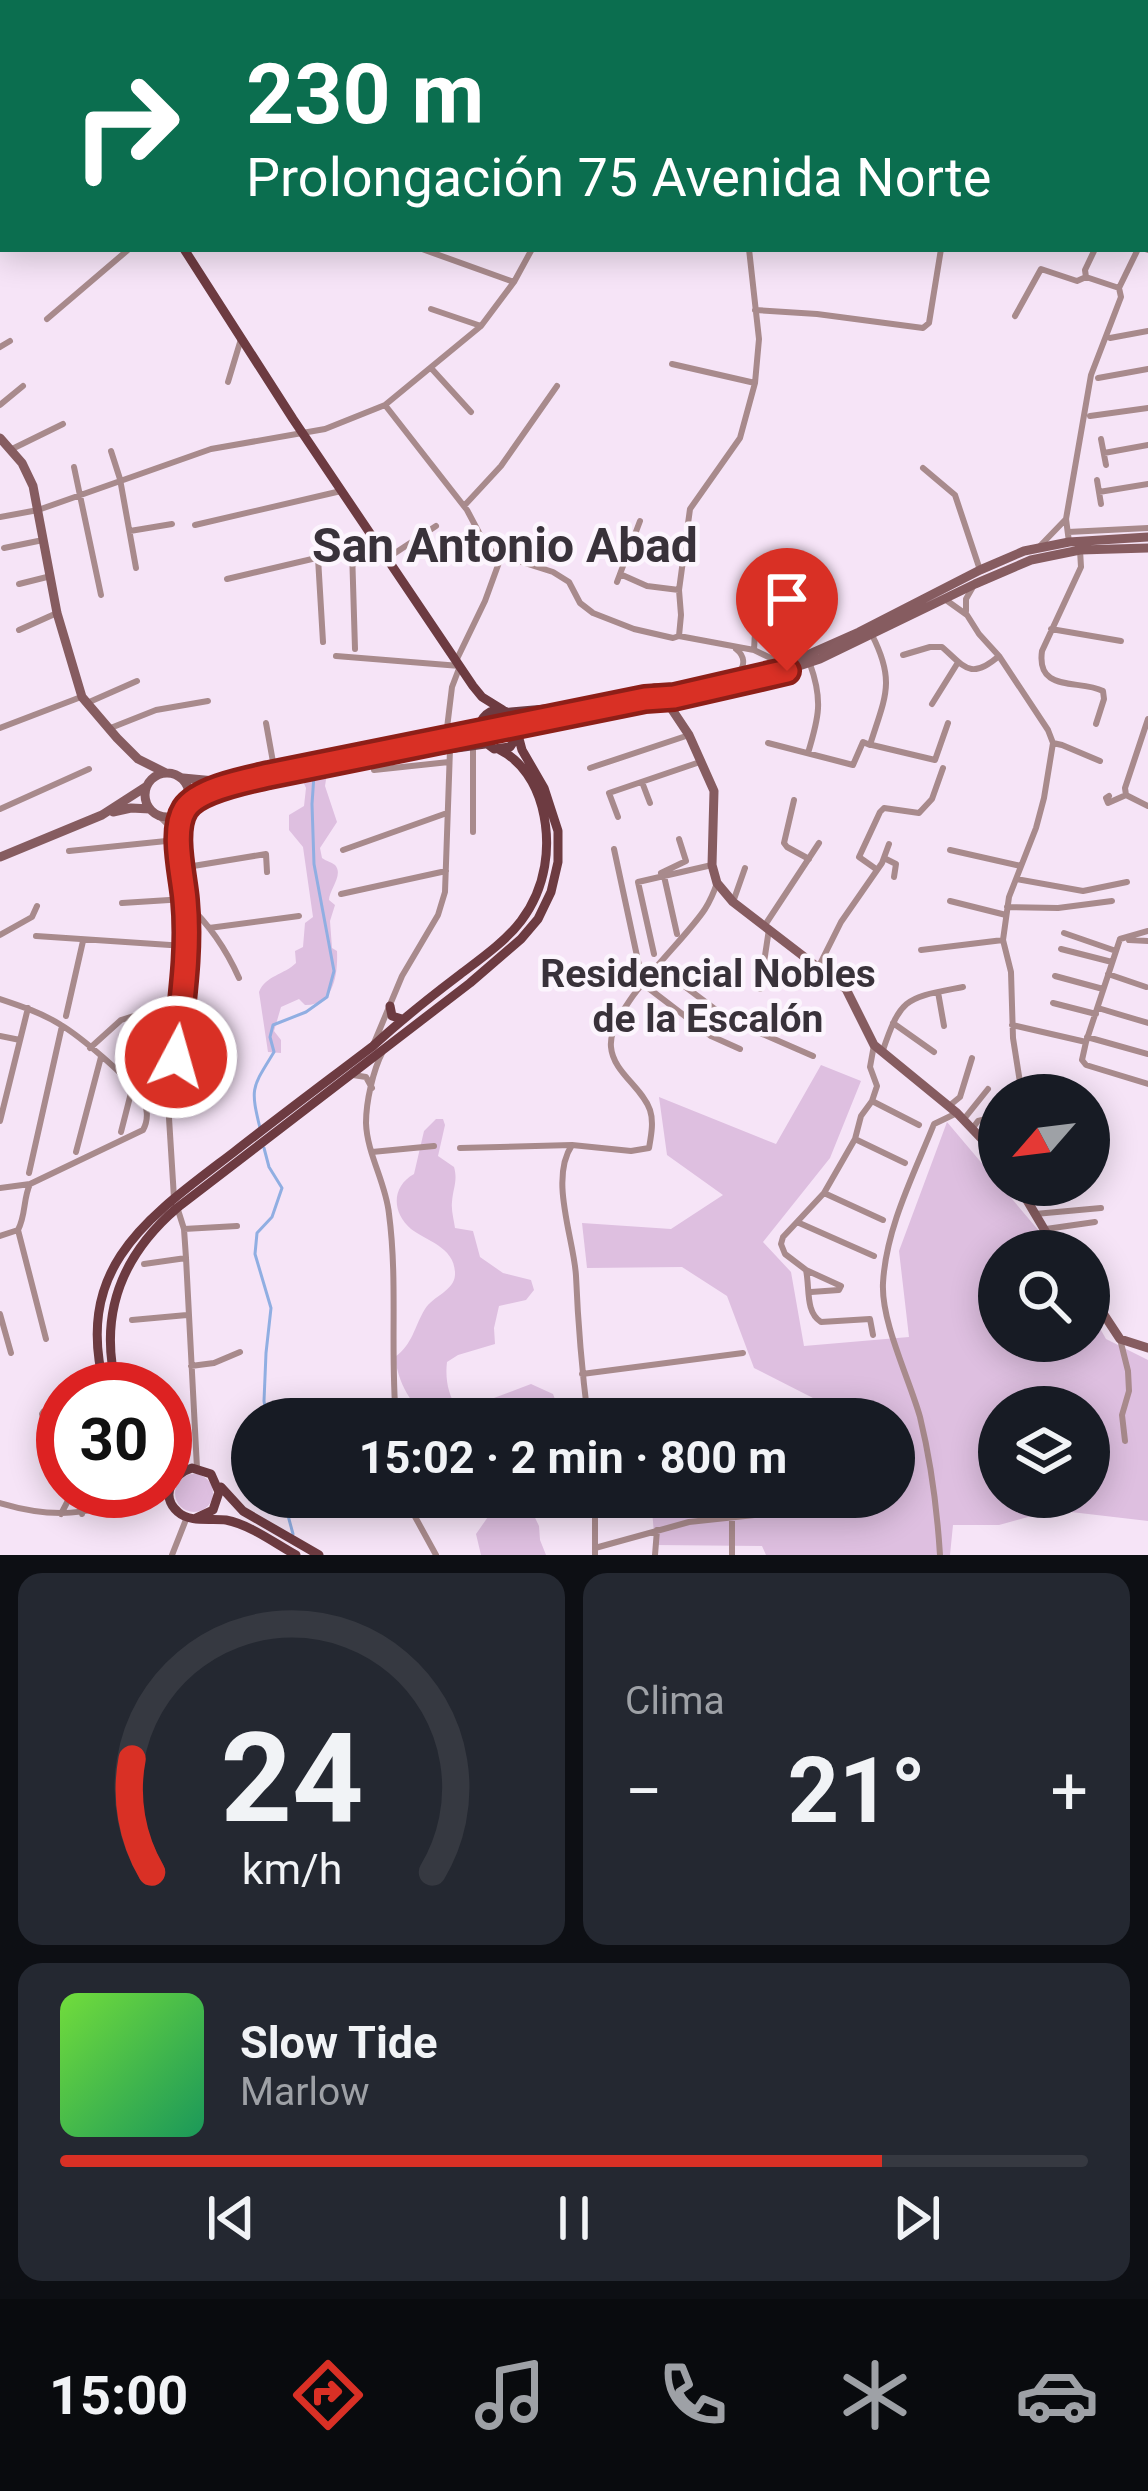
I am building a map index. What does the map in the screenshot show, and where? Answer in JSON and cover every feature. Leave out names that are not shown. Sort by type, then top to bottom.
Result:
[{"type":"main road","points":[[110,1362],[109,1335],[122,1281],[142,1243],[175,1203],[521,939],[551,892],[558,862],[558,831],[544,788],[523,754],[518,722],[473,686],[186,252]]},
{"type":"main road","points":[[0,438],[29,473],[57,613],[85,700],[138,759],[182,778],[237,782]]},
{"type":"main road","points":[[0,857],[102,815],[131,808],[171,817],[211,791],[237,782],[671,696],[782,664],[859,632],[980,570],[1068,537],[1148,532]]},
{"type":"main road","points":[[500,750],[514,743],[519,733],[760,679],[810,663],[1031,560],[1080,550],[1148,548]]},
{"type":"main road","points":[[473,686],[485,744]]},
{"type":"main road","points":[[352,757],[383,743],[481,721],[491,711],[556,708],[656,688],[671,696],[714,791],[712,865],[717,883],[733,902],[846,989],[878,1049],[957,1112],[978,1135]]},
{"type":"main road","points":[[100,1362],[98,1324],[110,1274],[141,1227],[353,1075],[402,1019],[520,923],[539,888],[546,823],[539,798],[518,762],[485,744],[386,758],[352,757]]},
{"type":"main road","points":[[138,759],[148,784],[145,798],[154,812]]},
{"type":"main road","points":[[102,815],[166,772]]},
{"type":"main road","points":[[182,778],[189,791],[185,808]]},
{"type":"main road","points":[[389,1006],[392,1016],[402,1019]]},
{"type":"main road","points":[[1030,1206],[1043,1229]]},
{"type":"main road","points":[[1110,1324],[1120,1339],[1148,1348]]},
{"type":"main road","points":[[192,1469],[207,1472],[243,1511],[320,1555]]},
{"type":"main road","points":[[192,1518],[206,1516],[216,1506],[217,1482]]},
{"type":"main road","points":[[192,1518],[236,1523],[296,1555]]},
{"type":"street","points":[[47,319],[125,252]]},
{"type":"street","points":[[430,252],[514,282]]},
{"type":"street","points":[[0,517],[82,496],[211,449],[304,434],[385,405],[481,326],[530,252]]},
{"type":"street","points":[[680,636],[679,590],[689,509],[740,438],[759,361],[749,252]]},
{"type":"street","points":[[755,310],[923,328],[929,323],[941,252]]},
{"type":"street","points":[[1086,277],[1094,252]]},
{"type":"street","points":[[1068,537],[1066,519],[1091,375],[1121,297],[1119,288],[1143,252]]},
{"type":"street","points":[[1015,316],[1041,269],[1119,288]]},
{"type":"street","points":[[431,309],[481,326]]},
{"type":"street","points":[[1110,338],[1148,331]]},
{"type":"street","points":[[228,382],[241,339]]},
{"type":"street","points":[[0,347],[10,341]]},
{"type":"street","points":[[672,364],[755,383]]},
{"type":"street","points":[[431,368],[470,412]]},
{"type":"street","points":[[1099,378],[1148,369]]},
{"type":"street","points":[[0,405],[23,386]]},
{"type":"street","points":[[464,506],[501,466],[557,386]]},
{"type":"street","points":[[385,405],[464,506],[485,544],[501,557],[553,572],[569,582],[593,614],[673,638],[754,650],[782,664]]},
{"type":"street","points":[[1100,425],[1094,416],[1148,408]]},
{"type":"street","points":[[11,450],[63,424]]},
{"type":"street","points":[[1101,439],[1106,465]]},
{"type":"street","points":[[1104,453],[1148,446]]},
{"type":"street","points":[[111,451],[136,568]]},
{"type":"street","points":[[74,467],[101,595]]},
{"type":"street","points":[[923,468],[955,495],[980,570]]},
{"type":"street","points":[[1097,480],[1101,504]]},
{"type":"street","points":[[1099,492],[1148,484]]},
{"type":"street","points":[[195,525],[341,491]]},
{"type":"street","points":[[1039,547],[1066,519]]},
{"type":"street","points":[[640,521],[619,578],[679,590]]},
{"type":"street","points":[[130,531],[172,524]]},
{"type":"street","points":[[386,559],[436,526]]},
{"type":"street","points":[[4,548],[43,540]]},
{"type":"street","points":[[226,579],[376,544]]},
{"type":"street","points":[[352,550],[355,650]]},
{"type":"street","points":[[1080,550],[1081,567],[1040,657],[1044,673],[1055,681],[1103,691],[1096,724]]},
{"type":"street","points":[[447,730],[458,663],[501,557]]},
{"type":"street","points":[[318,558],[322,642]]},
{"type":"street","points":[[754,650],[757,597],[770,563]]},
{"type":"street","points":[[19,584],[51,576]]},
{"type":"street","points":[[967,615],[966,599],[975,584]]},
{"type":"street","points":[[757,597],[804,592]]},
{"type":"street","points":[[945,599],[967,615],[999,656],[1053,743],[1040,813],[1006,911],[1003,940],[1011,972],[1019,1074]]},
{"type":"street","points":[[19,630],[57,613]]},
{"type":"street","points":[[1051,629],[1121,641]]},
{"type":"street","points":[[871,745],[887,691],[886,661],[872,635]]},
{"type":"street","points":[[734,646],[743,659],[738,674]]},
{"type":"street","points":[[903,655],[942,647],[957,664],[975,668],[999,656]]},
{"type":"street","points":[[335,656],[458,663]]},
{"type":"street","points":[[808,753],[818,722],[820,690],[810,663]]},
{"type":"street","points":[[932,704],[957,664]]},
{"type":"street","points":[[0,728],[137,681]]},
{"type":"street","points":[[109,729],[156,710],[208,700]]},
{"type":"street","points":[[1126,795],[1148,718]]},
{"type":"street","points":[[266,723],[275,773]]},
{"type":"street","points":[[768,742],[853,765],[863,742],[935,760],[948,723]]},
{"type":"street","points":[[590,768],[689,735]]},
{"type":"street","points":[[1053,743],[1100,761]]},
{"type":"street","points":[[472,746],[473,832]]},
{"type":"street","points":[[396,1398],[389,1210],[366,1119],[389,1006],[438,915],[445,892],[450,749]]},
{"type":"street","points":[[374,770],[449,762]]},
{"type":"street","points":[[618,817],[609,794],[700,762]]},
{"type":"street","points":[[876,869],[859,857],[880,812],[884,808],[919,813],[932,799],[944,768]]},
{"type":"street","points":[[0,809],[88,769]]},
{"type":"street","points":[[642,782],[650,803]]},
{"type":"street","points":[[1109,796],[1108,802],[1126,795],[1148,806]]},
{"type":"street","points":[[794,800],[784,843],[809,859]]},
{"type":"street","points":[[177,843],[185,808]]},
{"type":"street","points":[[154,812],[177,843],[185,901],[183,992],[168,1102],[175,1203],[184,1229],[191,1362]]},
{"type":"street","points":[[343,850],[447,813]]},
{"type":"street","points":[[662,875],[686,861],[679,839]]},
{"type":"street","points":[[69,851],[177,843]]},
{"type":"street","points":[[760,988],[767,927],[819,843]]},
{"type":"street","points":[[819,966],[889,844]]},
{"type":"street","points":[[614,849],[643,984],[711,1036],[740,1049]]},
{"type":"street","points":[[950,850],[1022,866]]},
{"type":"street","points":[[181,868],[266,854],[267,872]]},
{"type":"street","points":[[884,858],[896,863],[894,877]]},
{"type":"street","points":[[654,954],[638,882],[712,865]]},
{"type":"street","points":[[733,902],[745,868]]},
{"type":"street","points":[[341,894],[446,871]]},
{"type":"street","points":[[662,875],[676,934]]},
{"type":"street","points":[[1016,879],[1083,891],[1127,882]]},
{"type":"street","points":[[460,1148],[649,1148],[650,1109],[611,1055],[610,1040],[615,1021],[705,909],[717,883]]},
{"type":"street","points":[[122,903],[185,901]]},
{"type":"street","points":[[185,901],[230,957],[239,977]]},
{"type":"street","points":[[950,901],[1006,911],[1112,901]]},
{"type":"street","points":[[0,934],[32,917],[37,906]]},
{"type":"street","points":[[209,928],[298,916]]},
{"type":"street","points":[[1120,940],[1148,932]]},
{"type":"street","points":[[1064,933],[1116,951]]},
{"type":"street","points":[[36,936],[185,946]]},
{"type":"street","points":[[921,950],[1003,940]]},
{"type":"street","points":[[1120,940],[1148,941]]},
{"type":"street","points":[[1120,940],[1087,1040],[1084,1064],[1148,1084]]},
{"type":"street","points":[[66,1016],[83,941]]},
{"type":"street","points":[[1061,949],[1112,962]]},
{"type":"street","points":[[659,967],[728,1018],[813,1056]]},
{"type":"street","points":[[1108,974],[1146,987]]},
{"type":"street","points":[[1055,976],[1103,988]]},
{"type":"street","points":[[811,1292],[841,1286],[785,1255],[783,1237],[824,1193],[855,1139],[877,1086],[870,1067],[908,1000],[963,987]]},
{"type":"street","points":[[938,992],[944,1026]]},
{"type":"street","points":[[0,999],[62,1026],[101,1057],[142,1096],[148,1124],[30,1184],[0,1188]]},
{"type":"street","points":[[1053,1003],[1148,1023]]},
{"type":"street","points":[[0,1120],[28,1008]]},
{"type":"street","points":[[90,1048],[121,1019],[140,1015]]},
{"type":"street","points":[[893,1023],[934,1052]]},
{"type":"street","points":[[1012,1025],[1148,1054]]},
{"type":"street","points":[[29,1173],[62,1026]]},
{"type":"street","points":[[0,1036],[20,1040]]},
{"type":"street","points":[[76,1152],[101,1057]]},
{"type":"street","points":[[957,1112],[972,1058]]},
{"type":"street","points":[[353,1075],[366,1077],[372,1088]]},
{"type":"street","points":[[121,1132],[133,1088]]},
{"type":"street","points":[[940,1555],[930,1460],[885,1309],[883,1280],[887,1247],[934,1124],[978,1097]]},
{"type":"street","points":[[872,1101],[919,1125]]},
{"type":"street","points":[[972,1129],[978,1121]]},
{"type":"street","points":[[855,1139],[905,1163]]},
{"type":"street","points":[[572,1145],[563,1182],[576,1270],[585,1398]]},
{"type":"street","points":[[372,1152],[434,1146]]},
{"type":"street","points":[[30,1184],[19,1230],[46,1339]]},
{"type":"street","points":[[824,1193],[884,1220]]},
{"type":"street","points":[[1034,1214],[1101,1208]]},
{"type":"street","points":[[797,1222],[874,1256]]},
{"type":"street","points":[[1043,1229],[1094,1222]]},
{"type":"street","points":[[184,1229],[237,1226]]},
{"type":"street","points":[[0,1236],[19,1230]]},
{"type":"street","points":[[144,1264],[186,1258]]},
{"type":"street","points":[[806,1270],[809,1309],[816,1319],[870,1319],[873,1335]]},
{"type":"street","points":[[0,1314],[11,1353]]},
{"type":"street","points":[[132,1320],[187,1315]]},
{"type":"street","points":[[1120,1339],[1129,1391],[1122,1414],[1125,1441]]},
{"type":"street","points":[[192,1366],[240,1352]]},
{"type":"street","points":[[582,1374],[743,1353]]},
{"type":"street","points":[[0,1503],[36,1511]]},
{"type":"street","points":[[172,1555],[192,1518]]},
{"type":"street","points":[[416,1518],[436,1555]]},
{"type":"street","points":[[595,1518],[595,1551],[657,1530],[723,1518]]},
{"type":"street","points":[[731,1555],[732,1518]]},
{"type":"street","points":[[655,1555],[657,1530]]},
{"type":"shaded area","points":[[327,773],[325,786],[337,822],[320,848],[322,858],[335,865],[338,873],[329,900],[335,905],[330,921],[332,948],[337,951],[335,978],[328,994],[315,1004],[305,1005],[299,999],[281,1007],[274,1031],[281,1040],[281,1053],[268,1052],[259,992],[296,963],[295,951],[303,947],[305,923],[313,917],[303,847],[289,830],[289,815],[304,806],[306,788],[301,777]]},
{"type":"shaded area","points":[[821,1065],[861,1081],[830,1158],[763,1242],[791,1272],[804,1346],[909,1337],[899,1251],[947,1122],[978,1159],[978,1206],[1018,1206],[1038,1230],[978,1230],[978,1362],[1110,1362],[1110,1341],[1148,1360],[1148,1521],[1110,1517],[1110,1386],[978,1386],[978,1518],[1025,1518],[999,1525],[953,1525],[950,1555],[766,1555],[762,1546],[655,1545],[653,1518],[915,1518],[915,1398],[813,1398],[754,1368],[727,1296],[682,1267],[587,1268],[582,1223],[671,1229],[723,1195],[667,1155],[659,1097],[776,1144]]},
{"type":"shaded area","points":[[436,1119],[443,1119],[438,1156],[454,1167],[455,1228],[473,1231],[480,1257],[503,1273],[531,1280],[534,1290],[526,1300],[499,1306],[495,1344],[447,1362],[452,1398],[410,1398],[395,1357],[410,1341],[425,1309],[451,1285],[455,1275],[451,1258],[411,1229],[397,1207],[401,1185],[414,1174],[424,1131]]},
{"type":"shaded area","points":[[531,1384],[555,1398],[494,1398]]},
{"type":"shaded area","points":[[192,1474],[208,1479],[212,1486],[208,1507],[192,1512]]},
{"type":"shaded area","points":[[487,1518],[535,1518],[546,1555],[481,1555],[476,1534]]},
{"type":"waterway","points":[[260,1128],[255,1088],[274,1052],[273,1025],[306,1012],[327,997],[334,971],[314,864],[314,775]]},
{"type":"waterway","points":[[264,1148],[282,1188],[272,1217],[257,1233],[255,1254],[271,1308],[264,1398]]},
{"type":"waterway","points":[[289,1518],[293,1534]]},
{"type":"district","name":"San Antonio Abad","points":[[505,545]]},
{"type":"district","name":"Residencial Nobles de la Escalón","points":[[708,996]]},
{"type":"route","points":[[176,1057],[186,903],[178,847],[188,805],[237,782],[787,671]]}]
